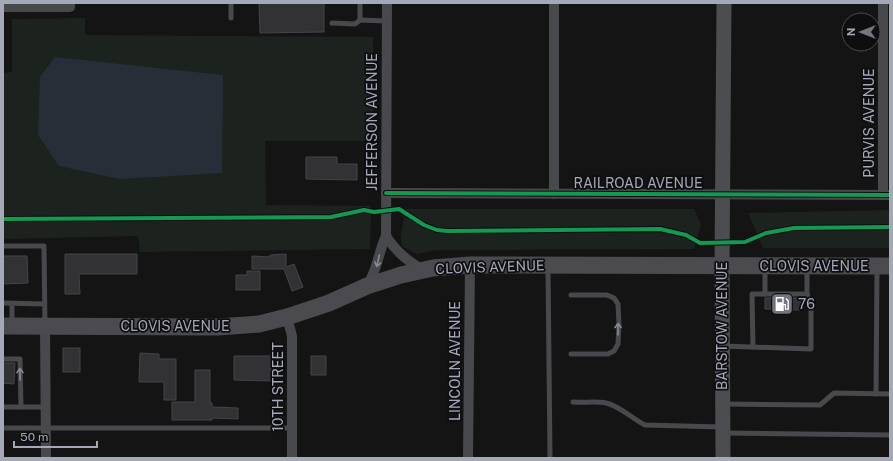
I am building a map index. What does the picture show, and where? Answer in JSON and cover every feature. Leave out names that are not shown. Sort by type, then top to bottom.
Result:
[{"type":"main road","name":"BARSTOW AVENUE","points":[[723,458],[722,194],[724,3]]},
{"type":"main road","name":"CLOVIS AVENUE","points":[[8,326],[218,327],[259,324],[287,317],[329,303],[368,286],[424,270],[470,265],[883,266]]},
{"type":"street","name":"JEFFERSON AVENUE","points":[[368,286],[376,270],[381,248],[386,236],[386,3]]},
{"type":"street","points":[[554,3],[554,194]]},
{"type":"street","name":"PURVIS AVENUE","points":[[883,3],[887,195]]},
{"type":"street","points":[[3,7],[70,5]]},
{"type":"street","name":"RAILROAD AVENUE","points":[[386,193],[887,195]]},
{"type":"street","points":[[386,236],[397,252],[424,270]]},
{"type":"street","name":"LINCOLN AVENUE","points":[[468,458],[470,265]]},
{"type":"street","name":"10TH STREET","points":[[287,317],[292,336],[292,458]]},
{"type":"street","points":[[45,326],[46,458]]},
{"type":"lane","points":[[231,3],[231,18]]},
{"type":"lane","points":[[360,3],[360,20]]},
{"type":"lane","points":[[332,23],[355,24],[360,20],[386,21]]},
{"type":"lane","points":[[3,246],[44,246],[45,326]]},
{"type":"lane","points":[[548,265],[550,458]]},
{"type":"lane","points":[[765,266],[765,294]]},
{"type":"lane","points":[[722,346],[811,349],[811,306],[808,294],[807,266]]},
{"type":"lane","points":[[876,394],[883,266]]},
{"type":"lane","points":[[754,347],[752,294],[808,294]]},
{"type":"lane","points":[[571,295],[607,295],[614,298],[618,304],[618,344],[614,350],[608,354],[571,354]]},
{"type":"lane","points":[[3,303],[44,304]]},
{"type":"lane","points":[[8,326],[12,304]]},
{"type":"lane","points":[[3,359],[20,359],[21,407]]},
{"type":"lane","points":[[722,404],[820,405],[834,394],[890,394]]},
{"type":"lane","points":[[573,402],[607,403],[619,408],[645,425],[722,430],[890,435]]},
{"type":"lane","points":[[3,407],[46,407]]},
{"type":"lane","points":[[3,428],[292,428]]},
{"type":"shaded area","points":[[85,18],[85,35],[373,37],[373,141],[265,141],[266,205],[371,206],[370,249],[140,252],[138,236],[3,239],[3,73],[12,72],[12,19]]},
{"type":"shaded area","points":[[55,57],[223,75],[222,173],[120,179],[59,166],[38,135],[40,77]]},
{"type":"shaded area","points":[[405,209],[694,209],[701,224],[694,249],[436,250],[417,254],[402,246],[401,236]]},
{"type":"shaded area","points":[[890,210],[890,248],[763,248],[748,213]]},
{"type":"building","points":[[259,3],[324,3],[324,32],[260,33]]},
{"type":"building","points":[[306,157],[337,157],[337,164],[357,164],[357,180],[306,179]]},
{"type":"building","points":[[65,254],[137,254],[137,274],[79,274],[80,294],[65,294]]},
{"type":"building","points":[[286,254],[286,267],[294,264],[303,287],[292,291],[284,269],[252,269],[252,256],[270,257],[270,255]]},
{"type":"building","points":[[3,256],[27,256],[28,283],[3,284]]},
{"type":"building","points":[[247,271],[260,271],[260,290],[236,290],[236,275],[247,275]]},
{"type":"building","points":[[765,298],[801,298],[800,310],[765,309]]},
{"type":"building","points":[[63,348],[80,348],[80,372],[63,372]]},
{"type":"building","points":[[140,353],[159,354],[159,359],[176,359],[176,400],[164,400],[164,382],[139,382]]},
{"type":"building","points":[[234,356],[271,356],[271,381],[234,380]]},
{"type":"building","points":[[311,356],[326,356],[326,375],[311,375]]},
{"type":"building","points":[[3,363],[15,363],[14,384],[3,383]]},
{"type":"building","points":[[195,370],[210,370],[210,403],[212,403],[212,407],[238,408],[238,419],[212,418],[212,420],[172,420],[172,402],[195,402]]},
{"type":"cycle path","points":[[386,193],[890,195]]},
{"type":"cycle path","points":[[3,219],[331,217],[364,210],[374,212],[399,209],[424,225],[437,230],[660,229],[686,235],[700,243],[745,242],[766,233],[794,228],[890,227]]},
{"type":"place","name":"76","points":[[782,304]]}]
